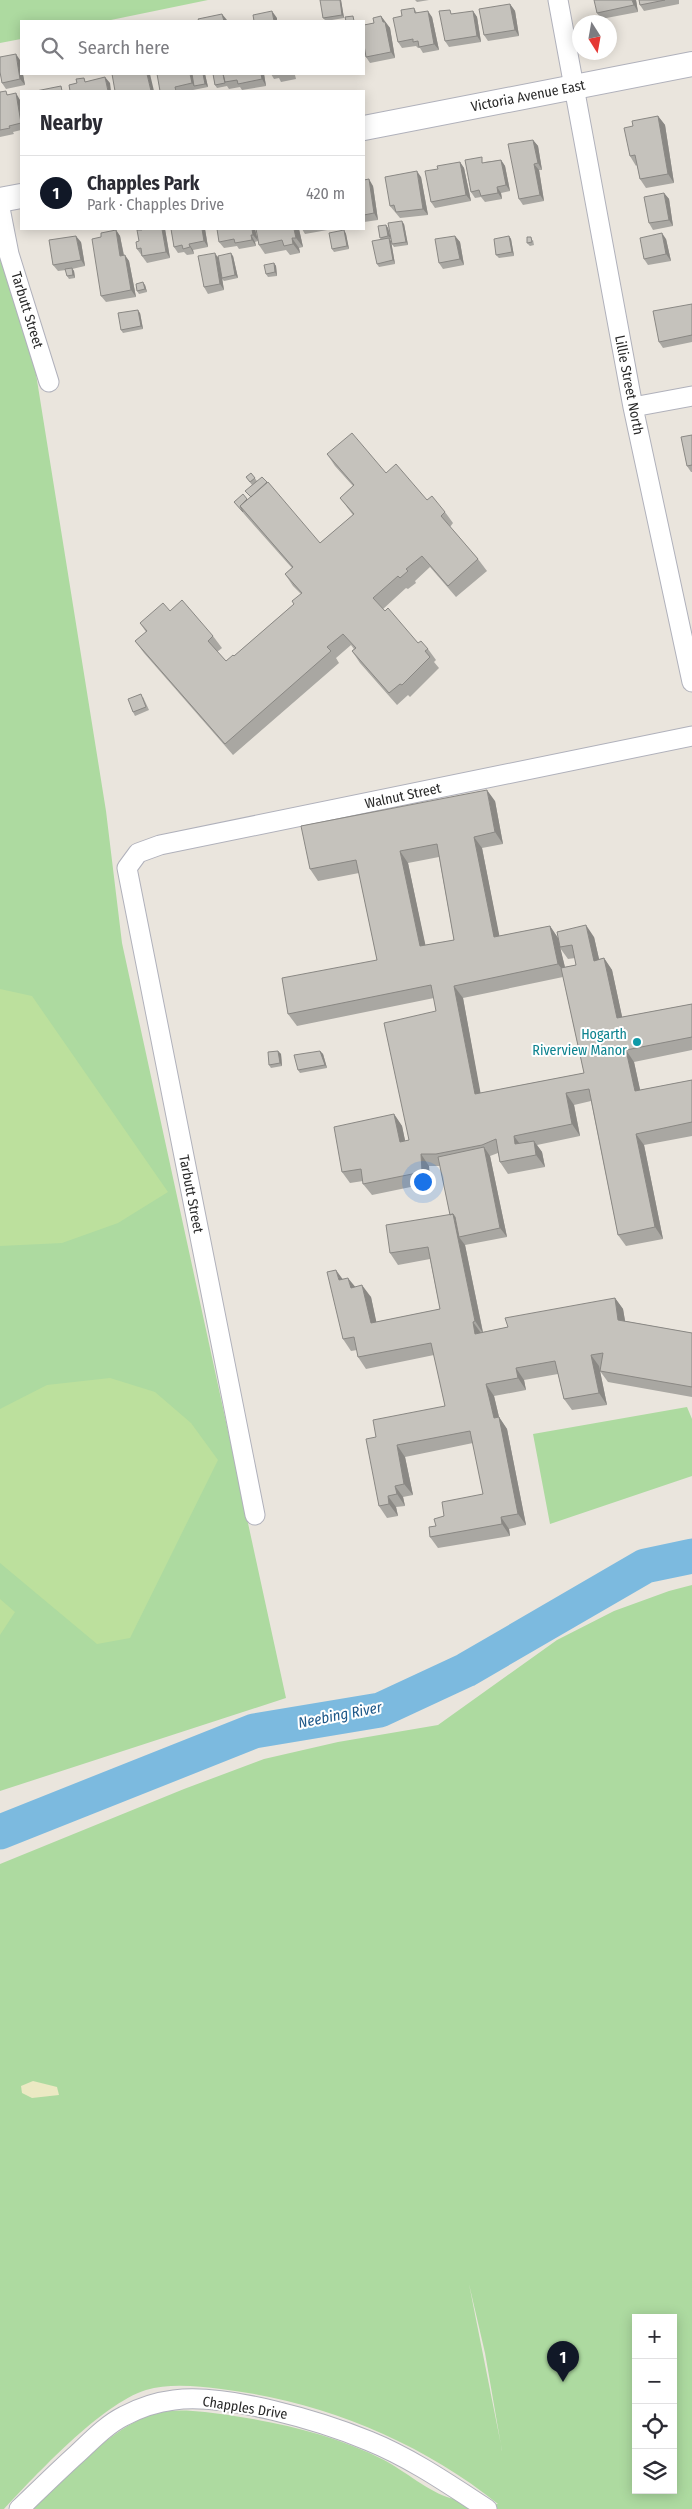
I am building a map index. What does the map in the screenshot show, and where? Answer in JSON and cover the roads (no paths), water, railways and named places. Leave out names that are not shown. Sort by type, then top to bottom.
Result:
[{"type":"street","name":"Lillie Street North","points":[[558,0],[633,407],[692,682]]},
{"type":"street","name":"Victoria Avenue East","points":[[365,128],[692,64]]},
{"type":"street","points":[[0,200],[20,196]]},
{"type":"street","name":"Tarbutt Street","points":[[0,208],[9,254],[49,382]]},
{"type":"street","points":[[633,407],[692,396]]},
{"type":"street","name":"Walnut Street","points":[[128,874],[127,868],[138,853],[160,846],[692,736]]},
{"type":"street","name":"Tarbutt Street","points":[[128,874],[255,1515]]},
{"type":"street","name":"Chapples Drive","points":[[19,2509],[101,2431],[122,2417],[143,2407],[174,2400],[207,2400],[268,2409],[370,2441],[425,2470],[488,2509]]},
{"type":"waterway","name":"Neebing River","points":[[0,1832],[254,1731],[380,1710],[466,1670],[645,1566],[692,1556]]},
{"type":"place","name":"Hogarth Riverview Manor","points":[[637,1042]]},
{"type":"place","name":"Chapples Park","points":[[563,2382]]}]
